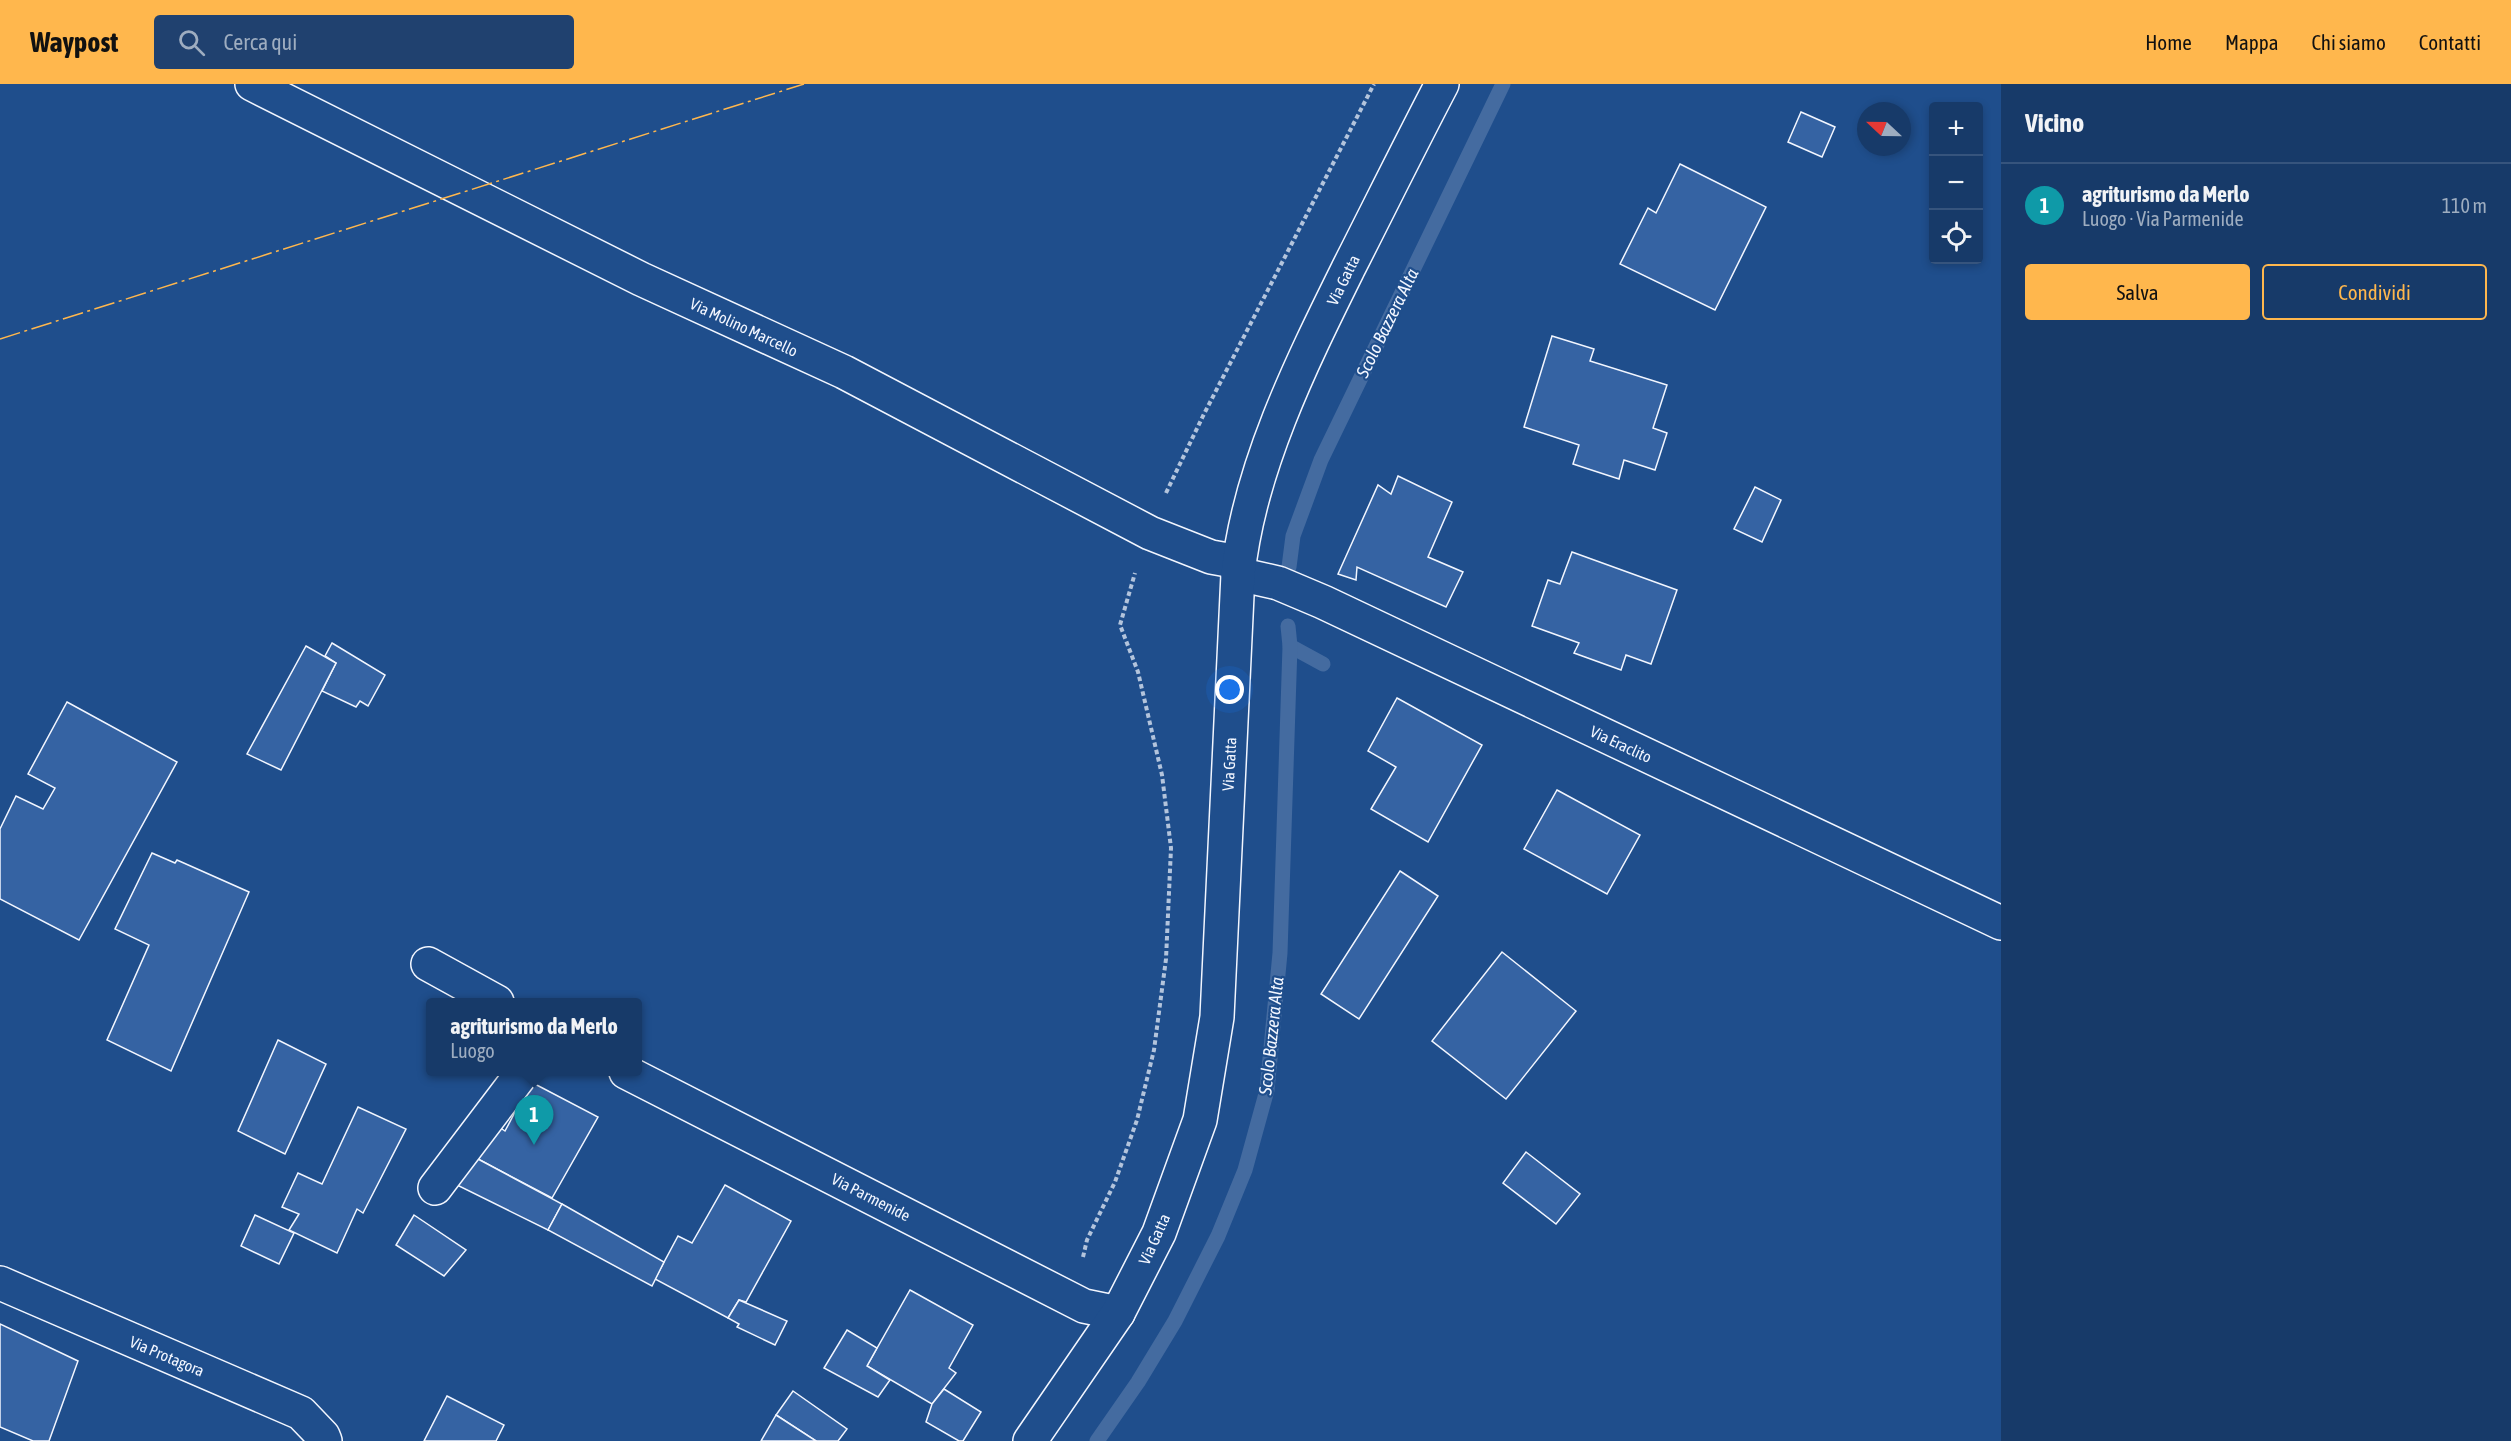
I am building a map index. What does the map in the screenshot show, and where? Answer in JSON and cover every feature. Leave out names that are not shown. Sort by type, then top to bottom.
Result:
[{"type":"street","name":"Via Molino Marcello","points":[[252,84],[640,279],[844,372],[1150,533],[1238,568]]},
{"type":"street","name":"Via Gatta","points":[[1030,1441],[1118,1313],[1159,1233],[1200,1120],[1217,1017],[1238,568],[1266,455],[1311,344],[1442,84]]},
{"type":"street","name":"Via Eraclito","points":[[1238,568],[1323,602],[2001,923]]},
{"type":"street","points":[[428,964],[490,998]]},
{"type":"street","points":[[435,1188],[519,1076]]},
{"type":"street","name":"Via Parmenide","points":[[636,1076],[1084,1306],[1118,1313]]},
{"type":"street","name":"Via Protagora","points":[[0,1283],[301,1413],[325,1441]]},
{"type":"path","points":[[1166,495],[1208,406],[1374,84]]},
{"type":"path","points":[[1082,1261],[1086,1240],[1115,1182],[1137,1119],[1155,1050],[1166,959],[1171,848],[1162,775],[1138,672],[1120,626],[1136,567]]},
{"type":"building","points":[[1801,112],[1835,127],[1822,157],[1788,142]]},
{"type":"building","points":[[1680,164],[1766,207],[1715,310],[1620,264],[1648,208],[1656,213]]},
{"type":"building","points":[[1552,336],[1594,349],[1590,361],[1667,385],[1653,428],[1667,433],[1655,470],[1624,460],[1619,479],[1573,464],[1579,445],[1524,427]]},
{"type":"building","points":[[1398,476],[1452,502],[1428,557],[1463,572],[1446,607],[1357,567],[1356,580],[1338,574],[1378,485],[1391,494]]},
{"type":"building","points":[[1755,487],[1781,500],[1762,542],[1734,529]]},
{"type":"building","points":[[1572,552],[1677,590],[1651,664],[1626,655],[1621,670],[1574,653],[1579,643],[1532,626],[1548,580],[1560,584]]},
{"type":"building","points":[[332,643],[385,675],[368,706],[360,701],[356,707],[322,691],[336,663],[325,656]]},
{"type":"building","points":[[306,646],[336,663],[281,770],[247,754]]},
{"type":"building","points":[[1397,698],[1482,745],[1428,842],[1371,809],[1396,767],[1368,751]]},
{"type":"building","points":[[67,702],[177,762],[79,940],[0,899],[0,829],[16,796],[43,809],[55,788],[28,774]]},
{"type":"building","points":[[1557,790],[1640,835],[1607,894],[1524,849]]},
{"type":"building","points":[[152,853],[175,863],[177,860],[249,892],[171,1071],[107,1040],[149,945],[115,929]]},
{"type":"building","points":[[1400,871],[1438,896],[1359,1019],[1321,994]]},
{"type":"building","points":[[1502,952],[1576,1011],[1506,1099],[1432,1041]]},
{"type":"building","points":[[278,1040],[326,1064],[285,1154],[238,1131]]},
{"type":"building","points":[[531,1082],[598,1117],[552,1198],[478,1159],[496,1125],[505,1131]]},
{"type":"building","points":[[358,1107],[406,1129],[363,1213],[357,1209],[337,1253],[289,1230],[299,1214],[282,1207],[298,1173],[322,1184]]},
{"type":"building","points":[[1526,1152],[1580,1194],[1556,1224],[1503,1183]]},
{"type":"building","points":[[478,1159],[562,1204],[548,1230],[457,1185]]},
{"type":"building","points":[[725,1185],[791,1221],[746,1302],[739,1300],[728,1318],[655,1279],[678,1236],[692,1243]]},
{"type":"building","points":[[562,1204],[664,1262],[652,1286],[548,1230]]},
{"type":"building","points":[[255,1215],[294,1233],[279,1264],[241,1246]]},
{"type":"building","points":[[414,1215],[466,1250],[444,1276],[396,1245]]},
{"type":"building","points":[[910,1290],[973,1325],[949,1368],[956,1373],[932,1404],[867,1366]]},
{"type":"building","points":[[739,1300],[787,1321],[775,1345],[737,1327],[739,1324],[728,1318]]},
{"type":"building","points":[[0,1324],[78,1361],[49,1441],[33,1441],[0,1427]]},
{"type":"building","points":[[847,1330],[877,1348],[867,1366],[890,1380],[878,1397],[824,1368]]},
{"type":"building","points":[[944,1389],[981,1412],[963,1441],[959,1441],[926,1422],[932,1404]]},
{"type":"building","points":[[793,1391],[847,1429],[838,1441],[816,1441],[776,1415]]},
{"type":"building","points":[[447,1396],[504,1425],[496,1441],[424,1441]]},
{"type":"building","points":[[776,1415],[816,1441],[761,1441]]},
{"type":"waterway","name":"Scolo Bazzera Alta","points":[[1289,567],[1293,536],[1321,460],[1503,84]]},
{"type":"waterway","name":"Scolo Bazzera Alta","points":[[1097,1441],[1138,1382],[1175,1321],[1218,1236],[1245,1170],[1267,1090],[1280,953],[1290,646],[1288,626]]},
{"type":"waterway","points":[[1290,646],[1323,664]]},
{"type":"power","points":[[0,339],[804,84]]},
{"type":"place","name":"agriturismo da Merlo","points":[[534,1145]]}]
